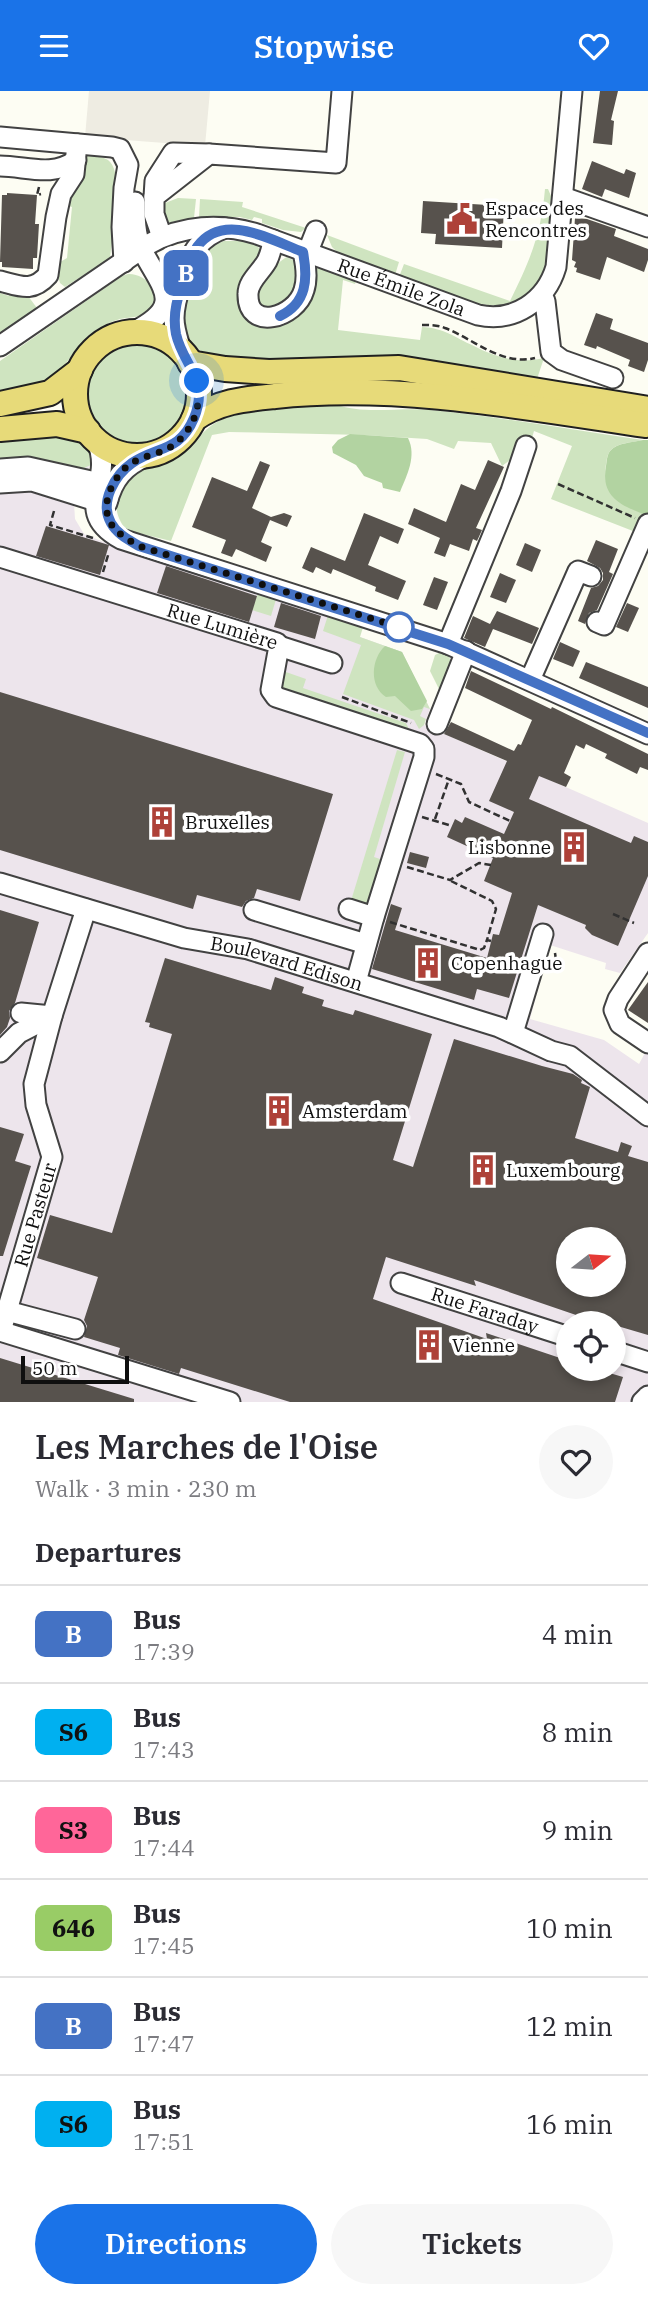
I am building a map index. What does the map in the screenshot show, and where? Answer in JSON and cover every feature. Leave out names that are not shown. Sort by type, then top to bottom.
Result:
[{"type":"main road","points":[[92,437],[76,405],[75,391],[80,370],[99,345],[115,336],[133,332],[159,336],[185,356],[240,371],[407,369],[648,409]]},
{"type":"main road","points":[[0,429],[57,424],[92,437],[120,454],[147,456],[164,450],[184,435],[194,419],[199,400],[199,387],[185,356]]},
{"type":"main road","points":[[0,404],[50,393],[80,370]]},
{"type":"main road","points":[[194,419],[209,409],[235,400],[352,392],[474,402],[648,426]]},
{"type":"street","points":[[187,271],[186,257],[180,243],[165,236],[155,223],[154,197],[209,154],[336,163],[342,91]]},
{"type":"street","points":[[572,91],[556,267],[541,296],[545,301],[548,348],[562,360],[614,378]]},
{"type":"street","points":[[0,137],[76,152],[112,147],[120,149],[128,165],[135,191],[136,229],[142,249],[159,277],[165,297],[163,309],[155,320],[133,332]]},
{"type":"street","points":[[0,174],[68,165],[76,152]]},
{"type":"street","points":[[65,301],[48,275],[61,194],[74,174],[76,152]]},
{"type":"street","points":[[124,261],[122,227],[128,165]]},
{"type":"street","points":[[0,166],[42,170],[61,194]]},
{"type":"street","points":[[563,197],[648,227]]},
{"type":"street","points":[[0,272],[36,272],[41,224],[56,217]]},
{"type":"street","points":[[185,356],[174,324],[175,310],[187,271],[200,244],[225,228]]},
{"type":"street","name":"Rue Émile Zola","points":[[0,346],[142,249],[165,236],[193,229],[225,228],[249,232],[305,253],[360,279],[487,317],[516,313],[541,296]]},
{"type":"street","points":[[274,240],[268,260],[248,290],[252,310],[258,315],[274,317],[280,316],[298,303],[305,289],[305,253],[316,231]]},
{"type":"street","points":[[0,281],[28,287],[35,286],[48,275]]},
{"type":"street","points":[[28,287],[47,313]]},
{"type":"street","points":[[92,437],[103,461],[97,516],[104,528],[121,539],[328,595],[457,647],[648,734]]},
{"type":"street","points":[[437,724],[457,647],[526,446]]},
{"type":"street","points":[[101,494],[124,470],[147,456]]},
{"type":"street","points":[[0,469],[29,467],[101,494]]},
{"type":"street","points":[[0,483],[32,481],[101,494]]},
{"type":"street","points":[[597,622],[604,625],[648,524]]},
{"type":"street","name":"Rue Lumière","points":[[0,557],[277,643],[279,646],[271,690],[276,697],[420,744],[424,749],[424,757],[406,812]]},
{"type":"street","points":[[530,680],[578,571],[591,576]]},
{"type":"street","points":[[279,646],[332,663]]},
{"type":"street","points":[[356,982],[406,812]]},
{"type":"street","name":"Boulevard Edison","points":[[0,883],[184,938],[248,949],[499,1027],[551,1051],[567,1055],[648,1116]]},
{"type":"street","name":"Rue Pasteur","points":[[0,1331],[52,1157],[36,1105],[34,1084],[52,1016],[86,909]]},
{"type":"street","points":[[349,909],[374,916]]},
{"type":"street","points":[[254,910],[366,944]]},
{"type":"street","points":[[513,1033],[543,934]]},
{"type":"street","points":[[648,953],[618,999],[614,1010],[620,1024],[648,1043]]},
{"type":"street","points":[[0,1052],[13,1027],[52,1016]]},
{"type":"street","name":"Rue Faraday","points":[[401,1283],[556,1333]]},
{"type":"street","points":[[7,1311],[75,1329]]},
{"type":"street","points":[[0,1331],[230,1402]]},
{"type":"street","points":[[626,1356],[648,1362]]},
{"type":"street","points":[[642,1402],[648,1396]]},
{"type":"path","points":[[422,325],[440,326],[477,346],[517,359],[538,357],[548,348]]},
{"type":"path","points":[[558,484],[648,524]]},
{"type":"path","points":[[54,511],[50,525],[98,540]]},
{"type":"path","points":[[101,579],[111,545]]},
{"type":"path","points":[[435,821],[449,779],[461,785],[469,802],[510,821]]},
{"type":"path","points":[[406,812],[452,826]]},
{"type":"path","points":[[374,916],[480,950],[489,941],[496,909],[492,901],[450,880],[391,863]]},
{"type":"path","points":[[450,880],[479,863],[491,865]]},
{"type":"path","points":[[613,914],[634,923]]},
{"type":"shaded area","points":[[89,91],[210,91],[205,146],[85,137]]},
{"type":"shaded area","points":[[0,449],[91,462],[74,503],[75,519],[84,534],[111,545],[323,610],[360,637],[402,652],[430,709],[424,725],[648,823],[648,933],[620,973],[605,969],[606,963],[550,945],[530,1019],[604,1040],[639,1064],[646,1051],[648,1052],[648,1402],[0,1402]]},
{"type":"green space","points":[[87,155],[108,160],[116,178],[110,258],[65,287],[60,283],[55,265],[67,258],[72,207],[68,206],[84,157]]},
{"type":"green space","points":[[545,189],[548,189],[551,196],[547,258],[535,288],[520,300],[501,305],[481,304],[459,299],[399,277],[404,264],[510,301],[534,247]]},
{"type":"green space","points":[[178,198],[196,199],[194,218],[166,223],[165,203]]},
{"type":"green space","points":[[200,199],[243,202],[242,207],[306,228],[301,232],[283,230],[262,223],[262,219],[254,217],[252,220],[240,217],[199,217]]},
{"type":"green space","points":[[327,235],[399,262],[395,275],[339,254],[332,247]]},
{"type":"green space","points":[[224,241],[251,243],[262,253],[247,282],[266,326],[314,267],[318,266],[356,280],[355,284],[343,280],[338,330],[420,340],[422,327],[437,329],[500,357],[517,360],[544,358],[537,379],[363,358],[254,360],[234,359],[203,352],[188,338],[185,309],[201,261],[207,251]]},
{"type":"green space","points":[[287,257],[295,261],[299,284],[280,308],[261,307],[256,295],[258,287],[269,272]]},
{"type":"green space","points":[[128,274],[141,277],[154,291],[154,303],[147,312],[117,320],[96,330],[83,340],[61,369],[45,380],[28,386],[0,390],[0,361]]},
{"type":"green space","points":[[10,290],[25,292],[37,308],[0,333],[0,293],[9,296]]},
{"type":"green space","points":[[137,342],[157,346],[174,357],[185,374],[189,394],[185,414],[174,431],[157,442],[137,446],[117,442],[100,431],[89,414],[85,394],[89,374],[100,357],[117,346]]},
{"type":"green space","points":[[334,404],[357,409],[418,409],[457,413],[643,440],[612,449],[605,474],[606,483],[614,497],[645,514],[638,533],[551,499],[572,446],[534,431],[532,438],[525,437],[519,453],[502,466],[491,443],[458,441],[454,449],[427,439],[364,435],[229,432],[212,435],[171,541],[126,530],[120,520],[117,512],[118,497],[138,467],[174,457],[215,423],[245,413]]},
{"type":"green space","points":[[40,434],[79,439],[91,449],[93,464],[82,469],[33,458],[0,460],[0,440]]},
{"type":"green space","points":[[350,434],[408,438],[411,459],[400,492],[383,488],[382,483],[364,476],[356,465],[333,453],[332,447],[338,440]]},
{"type":"green space","points":[[648,440],[648,516],[615,499],[605,477],[607,457],[611,450],[621,444]]},
{"type":"green space","points":[[259,590],[277,596],[271,616],[252,610]]},
{"type":"green space","points":[[329,612],[364,624],[360,637],[402,652],[430,709],[424,707],[420,716],[426,719],[424,725],[419,729],[414,720],[343,694],[361,645],[323,631]]},
{"type":"green space","points":[[385,646],[402,652],[427,701],[422,709],[411,711],[395,696],[386,697],[377,686],[375,665]]},
{"type":"green space","points":[[447,653],[451,661],[439,689],[430,671],[435,655]]},
{"type":"green space","points":[[283,671],[306,679],[303,688],[406,723],[411,733],[294,695],[279,686]]},
{"type":"green space","points":[[397,750],[405,752],[374,857],[383,860],[370,903],[367,906],[350,904]]},
{"type":"building","points":[[600,91],[618,91],[611,120],[614,121],[612,145],[593,143]]},
{"type":"building","points":[[592,161],[624,174],[626,169],[636,173],[629,198],[605,189],[602,197],[582,189]]},
{"type":"building","points":[[2,195],[37,195],[35,224],[39,224],[37,258],[33,258],[33,269],[2,267],[0,262]]},
{"type":"building","name":"Espace des Rencontres","points":[[423,201],[504,206],[502,248],[435,244],[436,234],[421,233]]},
{"type":"building","points":[[575,218],[587,219],[616,229],[614,236],[648,249],[644,272],[607,257],[600,280],[576,272],[576,262],[572,260]]},
{"type":"building","points":[[596,313],[613,319],[610,329],[648,343],[648,360],[644,372],[628,366],[630,360],[597,346],[596,349],[584,345]]},
{"type":"building","points":[[488,460],[504,467],[476,528],[482,530],[477,541],[473,539],[469,551],[450,544],[445,557],[434,553],[440,538],[408,524],[414,508],[446,522],[461,484],[475,490]]},
{"type":"building","points":[[260,461],[270,465],[252,508],[271,517],[284,513],[292,516],[287,527],[270,520],[261,542],[272,547],[266,562],[236,549],[232,557],[221,553],[226,540],[192,527],[212,477],[247,491]]},
{"type":"building","points":[[364,513],[404,529],[398,544],[380,536],[368,565],[406,581],[398,600],[375,591],[376,587],[333,569],[331,574],[316,567],[313,573],[302,568],[311,547],[345,561]]},
{"type":"building","points":[[46,526],[109,545],[100,575],[36,556]]},
{"type":"building","points":[[596,540],[618,549],[609,572],[613,574],[597,610],[589,613],[585,624],[578,621],[591,588],[598,586],[603,580],[600,568],[587,561]]},
{"type":"building","points":[[525,543],[541,550],[532,572],[516,565]]},
{"type":"building","points":[[166,566],[257,596],[249,622],[157,593]]},
{"type":"building","points":[[500,573],[516,580],[506,603],[490,597]]},
{"type":"building","points":[[434,577],[448,582],[437,610],[423,605]]},
{"type":"building","points":[[281,603],[321,616],[315,639],[274,627]]},
{"type":"building","points":[[627,603],[639,608],[628,632],[616,627]]},
{"type":"building","points":[[497,611],[539,628],[532,644],[493,629],[485,647],[464,638],[473,616],[490,624]]},
{"type":"building","points":[[560,642],[580,651],[573,667],[553,659]]},
{"type":"building","points":[[586,662],[648,687],[648,708],[579,678]]},
{"type":"building","points":[[471,671],[648,754],[648,770],[640,767],[637,774],[605,758],[607,754],[586,744],[584,749],[576,745],[564,773],[571,777],[566,787],[539,776],[529,799],[631,843],[634,836],[648,842],[648,876],[618,946],[592,935],[585,928],[586,925],[538,905],[509,998],[477,989],[474,1000],[372,969],[391,904],[402,908],[395,930],[487,958],[493,934],[499,935],[512,893],[484,881],[493,858],[447,837],[455,819],[462,823],[465,817],[504,834],[514,812],[489,801],[507,761],[444,734],[451,722],[514,751],[518,744],[521,745],[532,720],[465,688]]},
{"type":"building","name":"Bruxelles","points":[[0,692],[333,794],[300,901],[257,889],[254,898],[246,901],[242,907],[197,895],[193,909],[0,850]]},
{"type":"building","points":[[410,852],[429,857],[426,868],[407,863]]},
{"type":"building","points":[[0,910],[39,922],[15,1003],[9,1011],[7,1027],[0,1035]]},
{"type":"building","points":[[165,958],[271,990],[275,977],[304,987],[302,993],[324,1000],[322,1006],[353,1015],[355,1010],[432,1034],[393,1160],[413,1167],[454,1039],[573,1074],[582,1080],[581,1083],[590,1087],[575,1138],[618,1152],[621,1142],[632,1146],[628,1156],[648,1162],[648,1335],[626,1329],[626,1311],[564,1311],[474,1280],[476,1286],[386,1257],[373,1299],[487,1339],[486,1333],[556,1357],[556,1381],[622,1381],[615,1402],[290,1402],[181,1368],[179,1374],[118,1355],[120,1348],[84,1337],[87,1326],[84,1320],[98,1277],[37,1258],[50,1215],[112,1233],[172,1034],[149,1027],[150,1023],[145,1022]]},
{"type":"building","points":[[648,982],[648,1023],[628,1010]]},
{"type":"building","points":[[0,1127],[24,1134],[15,1161],[31,1166],[3,1256],[0,1256]]},
{"type":"building","points":[[0,1358],[134,1399],[134,1402],[0,1402]]},
{"type":"bus line","name":"B","points":[[280,316],[298,303],[305,289],[303,252],[257,234],[225,228],[205,239],[195,249],[176,303],[174,324],[181,350],[196,374],[199,387],[196,413],[180,439],[164,450],[135,461],[119,475],[111,489],[107,507],[109,521],[115,529],[139,546],[326,603],[456,647],[648,733]]},
{"type":"place","name":"Espace des Rencontres","points":[[462,219]]},
{"type":"place","name":"Bruxelles","points":[[162,822]]},
{"type":"place","name":"Lisbonne","points":[[574,847]]},
{"type":"place","name":"Copenhague","points":[[428,963]]},
{"type":"place","name":"Amsterdam","points":[[279,1111]]},
{"type":"place","name":"Luxembourg","points":[[483,1170]]},
{"type":"place","name":"Vienne","points":[[429,1345]]},
{"type":"route","points":[[197,381],[198,406],[184,435],[164,450],[135,461],[114,483],[107,513],[115,529],[139,546],[399,627]]}]
